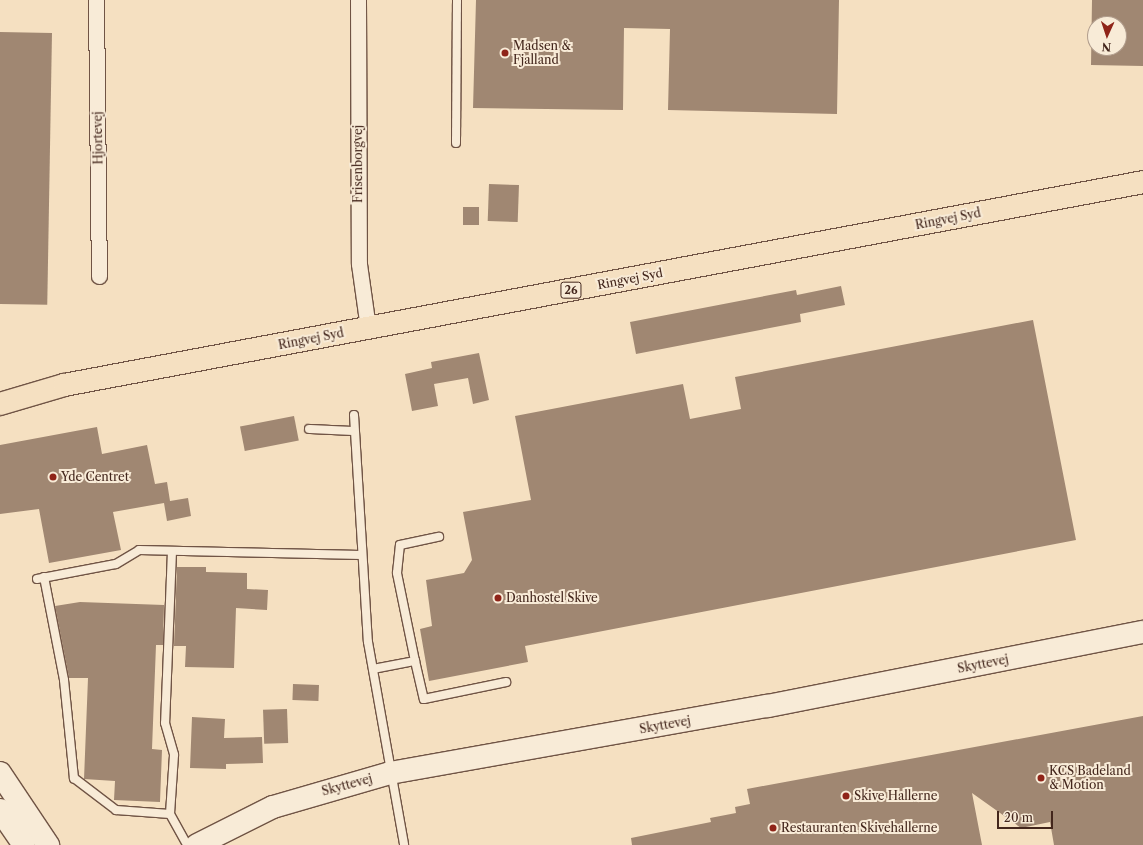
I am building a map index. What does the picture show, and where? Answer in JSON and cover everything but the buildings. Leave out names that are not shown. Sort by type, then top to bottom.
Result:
[{"type":"main road","name":"Ringvej Syd","points":[[0,404],[64,385],[1143,182]]},
{"type":"street","name":"Hjortevej","points":[[96,0],[99,276]]},
{"type":"street","name":"Frisenborgvej","points":[[358,0],[359,264],[368,328]]},
{"type":"street","name":"Skyttevej","points":[[197,845],[273,807],[390,773],[768,706],[1143,632]]},
{"type":"street","points":[[0,773],[48,845]]},
{"type":"street","points":[[0,810],[24,845]]},
{"type":"lane","points":[[456,143],[457,0]]},
{"type":"lane","points":[[354,415],[361,555],[373,669],[390,773],[404,845]]},
{"type":"lane","points":[[309,429],[354,431]]},
{"type":"lane","points":[[439,537],[400,545],[397,573],[414,661],[424,699],[506,682]]},
{"type":"lane","points":[[170,814],[116,810],[74,778],[64,680],[40,578],[116,564],[139,550],[361,555]]},
{"type":"lane","points":[[172,550],[165,724],[174,755],[170,814],[187,845]]},
{"type":"lane","points":[[373,669],[414,661]]},
{"type":"place","name":"Madsen & Fjalland","points":[[505,53]]},
{"type":"place","name":"Yde Centret","points":[[53,477]]},
{"type":"place","name":"Danhostel Skive","points":[[498,598]]},
{"type":"place","name":"KCS Badeland & Motion","points":[[1041,778]]},
{"type":"place","name":"Skive Hallerne","points":[[846,796]]},
{"type":"place","name":"Restauranten Skivehallerne","points":[[773,828]]}]
